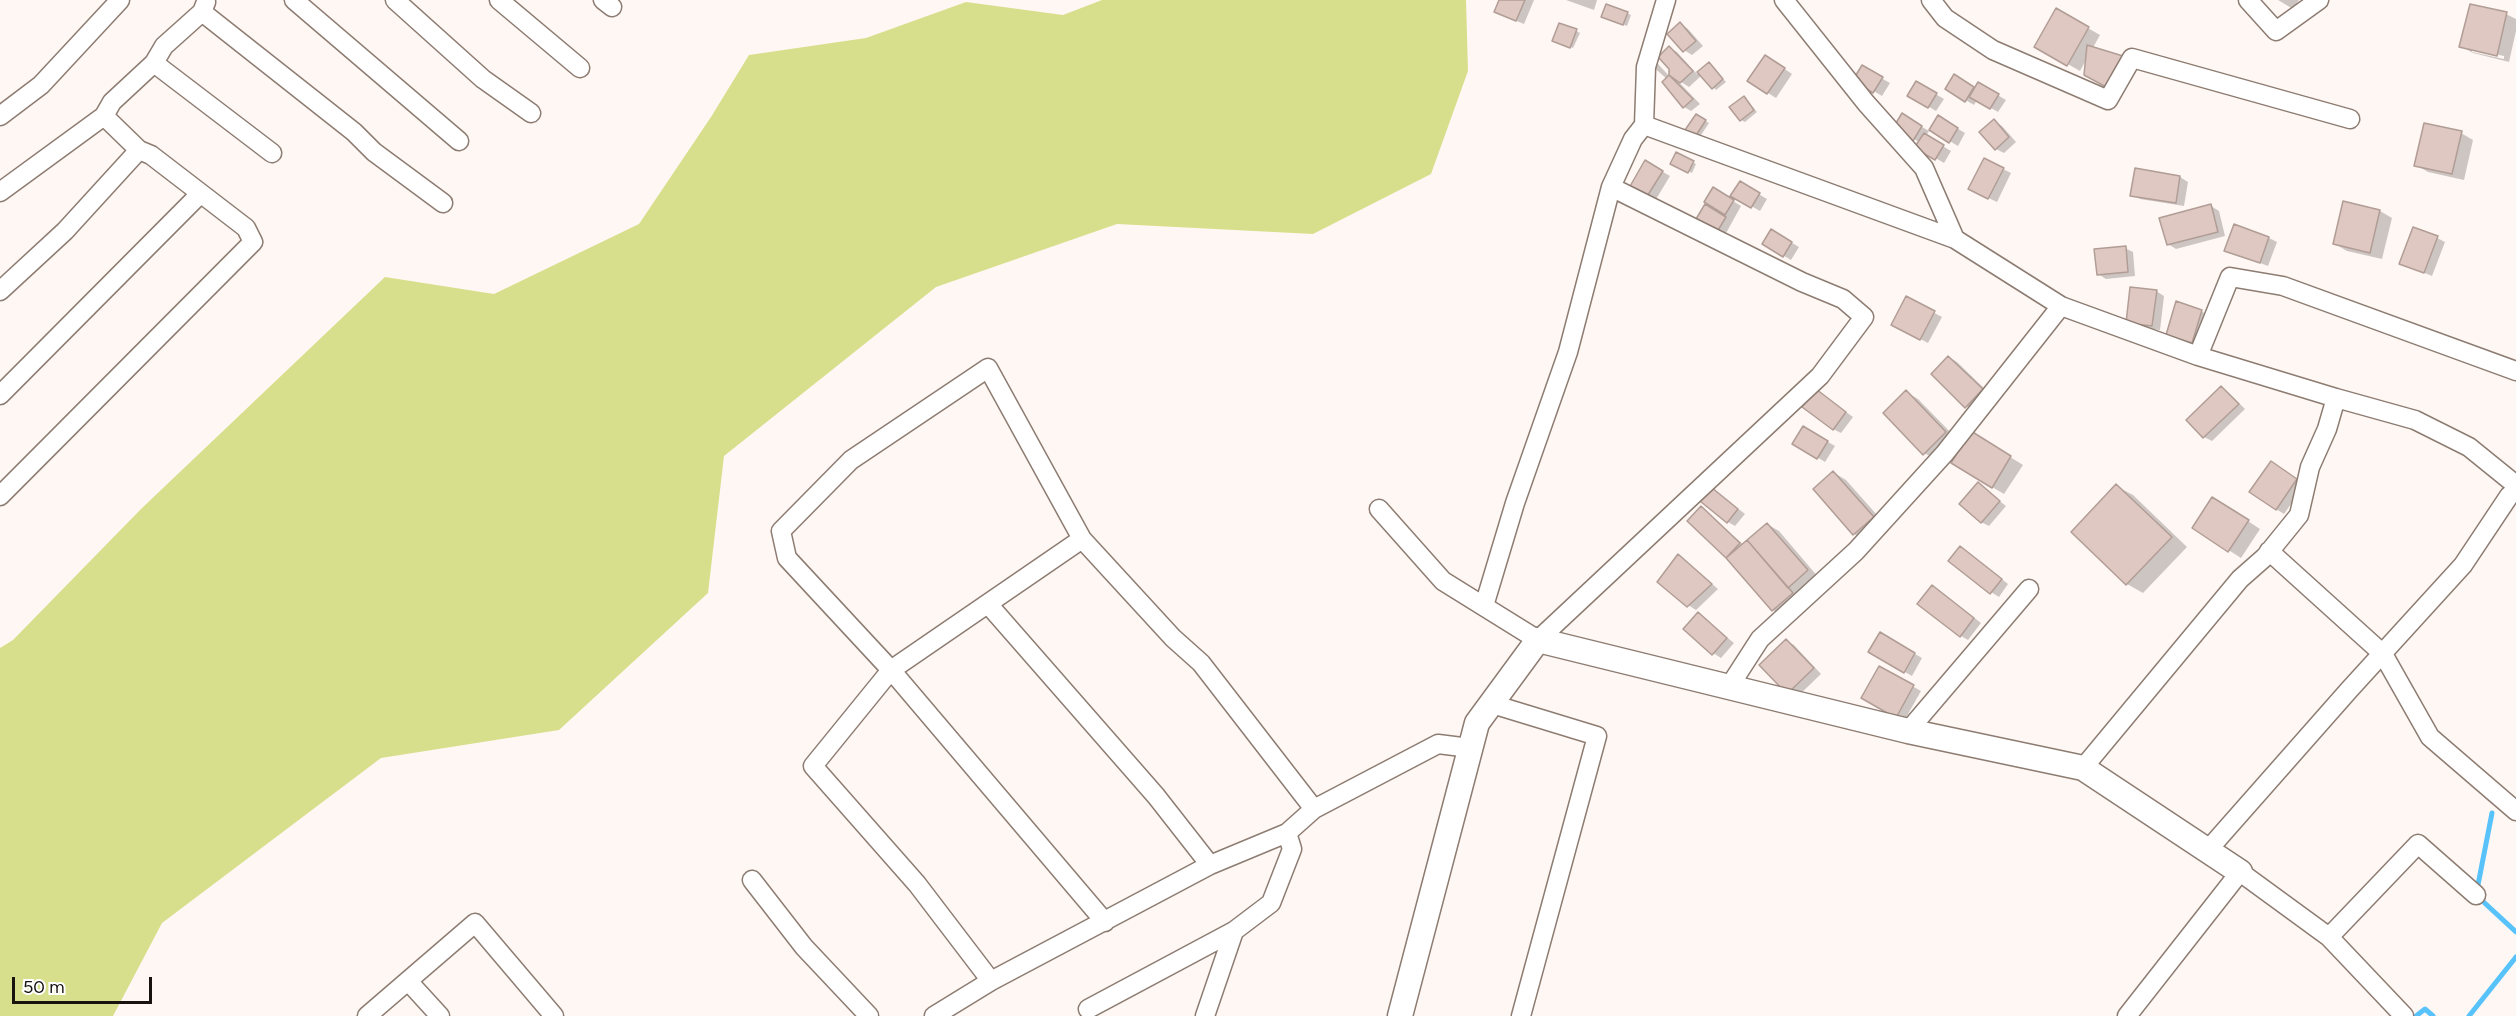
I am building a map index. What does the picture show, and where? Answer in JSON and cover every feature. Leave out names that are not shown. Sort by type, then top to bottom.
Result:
[{"type":"street","points":[[0,116],[41,85],[120,0]]},
{"type":"street","points":[[294,0],[459,141]]},
{"type":"street","points":[[395,0],[483,79],[531,113]]},
{"type":"street","points":[[499,0],[580,68]]},
{"type":"street","points":[[1484,606],[1515,503],[1568,352],[1611,187],[1633,139],[1644,125],[1646,67],[1666,0]]},
{"type":"street","points":[[1784,0],[1866,103],[1924,168],[1955,239]]},
{"type":"street","points":[[1931,0],[1945,18],[1993,50],[2108,100],[2132,58],[2350,119]]},
{"type":"street","points":[[2248,0],[2276,31],[2319,0]]},
{"type":"street","points":[[0,192],[104,116],[112,102],[154,63],[164,46],[204,6],[354,132],[374,152],[443,203]]},
{"type":"street","points":[[154,63],[272,153]]},
{"type":"street","points":[[0,496],[253,242],[246,228],[151,155],[139,150],[104,116]]},
{"type":"street","points":[[1644,125],[1955,239],[2061,306],[2198,356],[2415,420],[2469,447],[2516,485]]},
{"type":"street","points":[[0,291],[65,231],[139,150]]},
{"type":"street","points":[[1400,1016],[1477,723],[1538,640],[1820,376],[1864,317],[1843,299],[1802,282],[1611,187]]},
{"type":"street","points":[[0,395],[200,194]]},
{"type":"street","points":[[2198,356],[2230,277],[2283,286],[2516,371]]},
{"type":"street","points":[[1729,687],[1760,639],[1856,551],[1945,453],[2061,306]]},
{"type":"street","points":[[1105,922],[891,670],[787,558],[781,531],[850,460],[988,368],[1082,539],[1173,638],[1201,663],[1314,808]]},
{"type":"street","points":[[2083,768],[2240,579],[2270,551],[2299,514],[2310,467],[2327,429],[2336,398]]},
{"type":"street","points":[[2207,851],[2241,810],[2463,565],[2509,496],[2516,490]]},
{"type":"street","points":[[1379,509],[1443,581],[1538,640],[1908,731],[2083,768],[2240,872],[2329,937],[2403,1014]]},
{"type":"street","points":[[991,981],[917,884],[813,766],[891,670],[1082,539]]},
{"type":"street","points":[[2270,551],[2383,654],[2430,737],[2516,810]]},
{"type":"street","points":[[1908,731],[2029,589]]},
{"type":"street","points":[[988,604],[1156,796],[1210,865]]},
{"type":"street","points":[[1492,704],[1597,736],[1521,1016]]},
{"type":"street","points":[[934,1016],[991,981],[1210,865],[1287,833],[1314,808],[1438,744],[1470,748]]},
{"type":"street","points":[[1084,1014],[1234,931],[1271,903],[1292,849],[1287,833]]},
{"type":"street","points":[[2329,937],[2418,844],[2476,895]]},
{"type":"street","points":[[2127,1016],[2240,872]]},
{"type":"street","points":[[752,880],[804,946],[869,1016]]},
{"type":"street","points":[[367,1016],[475,923],[554,1016]]},
{"type":"street","points":[[1205,1016],[1234,931]]},
{"type":"street","points":[[408,981],[440,1016]]},
{"type":"green space","points":[[1102,0],[1466,0],[1468,71],[1431,174],[1313,234],[1117,224],[936,287],[724,456],[708,593],[559,730],[381,758],[162,923],[113,1016],[0,1016],[0,648],[13,640],[141,509],[385,277],[494,294],[639,224],[711,117],[749,55],[866,38],[966,2],[1063,15]]},
{"type":"building","points":[[1499,0],[1525,0],[1516,21],[1494,12]]},
{"type":"building","points":[[1606,4],[1628,12],[1623,25],[1601,17]]},
{"type":"building","points":[[2470,4],[2507,12],[2497,56],[2459,47]]},
{"type":"building","points":[[2056,8],[2089,27],[2067,66],[2034,47]]},
{"type":"building","points":[[1680,22],[1696,41],[1683,52],[1667,34]]},
{"type":"building","points":[[1559,23],[1577,29],[1570,48],[1552,41]]},
{"type":"building","points":[[2087,45],[2123,56],[2106,87],[2084,75]]},
{"type":"building","points":[[1669,46],[1693,71],[1680,83],[1669,75],[1669,69],[1658,57]]},
{"type":"building","points":[[1765,55],[1785,68],[1767,94],[1747,81]]},
{"type":"building","points":[[1709,62],[1723,79],[1712,89],[1697,72]]},
{"type":"building","points":[[1862,65],[1883,77],[1873,93],[1853,80]]},
{"type":"building","points":[[1954,74],[1974,87],[1965,102],[1945,89]]},
{"type":"building","points":[[1669,75],[1693,99],[1683,108],[1662,82]]},
{"type":"building","points":[[1916,81],[1937,93],[1928,108],[1907,96]]},
{"type":"building","points":[[1978,82],[1999,94],[1990,109],[1969,97]]},
{"type":"building","points":[[1744,96],[1754,110],[1740,121],[1729,107]]},
{"type":"building","points":[[1902,113],[1922,126],[1913,141],[1893,128]]},
{"type":"building","points":[[1696,114],[1706,120],[1695,137],[1685,130]]},
{"type":"building","points":[[1938,115],[1958,128],[1949,143],[1929,130]]},
{"type":"building","points":[[1994,119],[2009,137],[1995,150],[1979,132]]},
{"type":"building","points":[[2424,123],[2462,131],[2452,174],[2414,166]]},
{"type":"building","points":[[1924,133],[1944,145],[1935,160],[1914,148]]},
{"type":"building","points":[[1676,152],[1694,161],[1688,173],[1670,164]]},
{"type":"building","points":[[1984,158],[2004,168],[1988,199],[1968,189]]},
{"type":"building","points":[[1645,160],[1663,171],[1646,198],[1629,188]]},
{"type":"building","points":[[2135,168],[2180,176],[2176,203],[2130,196]]},
{"type":"building","points":[[1740,181],[1760,193],[1751,208],[1730,196]]},
{"type":"building","points":[[1713,187],[1734,200],[1725,215],[1704,202]]},
{"type":"building","points":[[2343,201],[2380,210],[2370,253],[2333,244]]},
{"type":"building","points":[[1705,204],[1726,217],[1717,232],[1696,219]]},
{"type":"building","points":[[2211,204],[2218,232],[2167,245],[2159,218]]},
{"type":"building","points":[[2234,224],[2269,237],[2260,263],[2224,251]]},
{"type":"building","points":[[2413,227],[2438,236],[2424,273],[2399,264]]},
{"type":"building","points":[[1771,229],[1792,242],[1783,257],[1762,244]]},
{"type":"building","points":[[2126,246],[2128,272],[2097,275],[2094,249]]},
{"type":"building","points":[[2130,287],[2157,290],[2152,326],[2126,323]]},
{"type":"building","points":[[1906,296],[1935,311],[1920,340],[1891,325]]},
{"type":"building","points":[[2176,301],[2202,310],[2192,343],[2166,335]]},
{"type":"building","points":[[1948,356],[1983,389],[1965,408],[1931,374]]},
{"type":"building","points":[[2221,386],[2239,404],[2203,438],[2186,420]]},
{"type":"building","points":[[1816,389],[1846,412],[1833,430],[1802,407]]},
{"type":"building","points":[[1906,390],[1946,432],[1923,455],[1883,413]]},
{"type":"building","points":[[1803,426],[1828,441],[1817,459],[1792,444]]},
{"type":"building","points":[[1971,431],[2011,456],[1992,488],[1951,463]]},
{"type":"building","points":[[2271,461],[2297,479],[2276,510],[2249,492]]},
{"type":"building","points":[[1833,471],[1874,517],[1853,535],[1813,489]]},
{"type":"building","points":[[1978,482],[2000,501],[1981,523],[1959,504]]},
{"type":"building","points":[[1706,483],[1738,509],[1727,523],[1695,497]]},
{"type":"building","points":[[2116,484],[2172,537],[2126,585],[2071,532]]},
{"type":"building","points":[[2212,497],[2249,520],[2228,552],[2192,528]]},
{"type":"building","points":[[1701,506],[1740,543],[1726,558],[1687,521]]},
{"type":"building","points":[[1767,523],[1808,570],[1788,588],[1747,540]]},
{"type":"building","points":[[1747,540],[1793,593],[1772,611],[1726,558]]},
{"type":"building","points":[[1960,546],[2002,579],[1990,594],[1948,561]]},
{"type":"building","points":[[1678,554],[1712,584],[1687,607],[1657,582]]},
{"type":"building","points":[[1932,585],[1974,618],[1960,637],[1917,604]]},
{"type":"building","points":[[1698,612],[1727,638],[1712,655],[1683,629]]},
{"type":"building","points":[[1880,632],[1915,653],[1904,673],[1868,652]]},
{"type":"building","points":[[1786,639],[1814,668],[1787,694],[1759,665]]},
{"type":"building","points":[[1879,666],[1914,685],[1896,718],[1861,698]]},
{"type":"waterway","points":[[2492,813],[2476,895],[2516,932]]},
{"type":"waterway","points":[[2469,1016],[2516,957]]},
{"type":"waterway","points":[[2416,1016],[2425,1009],[2433,1016]]}]
